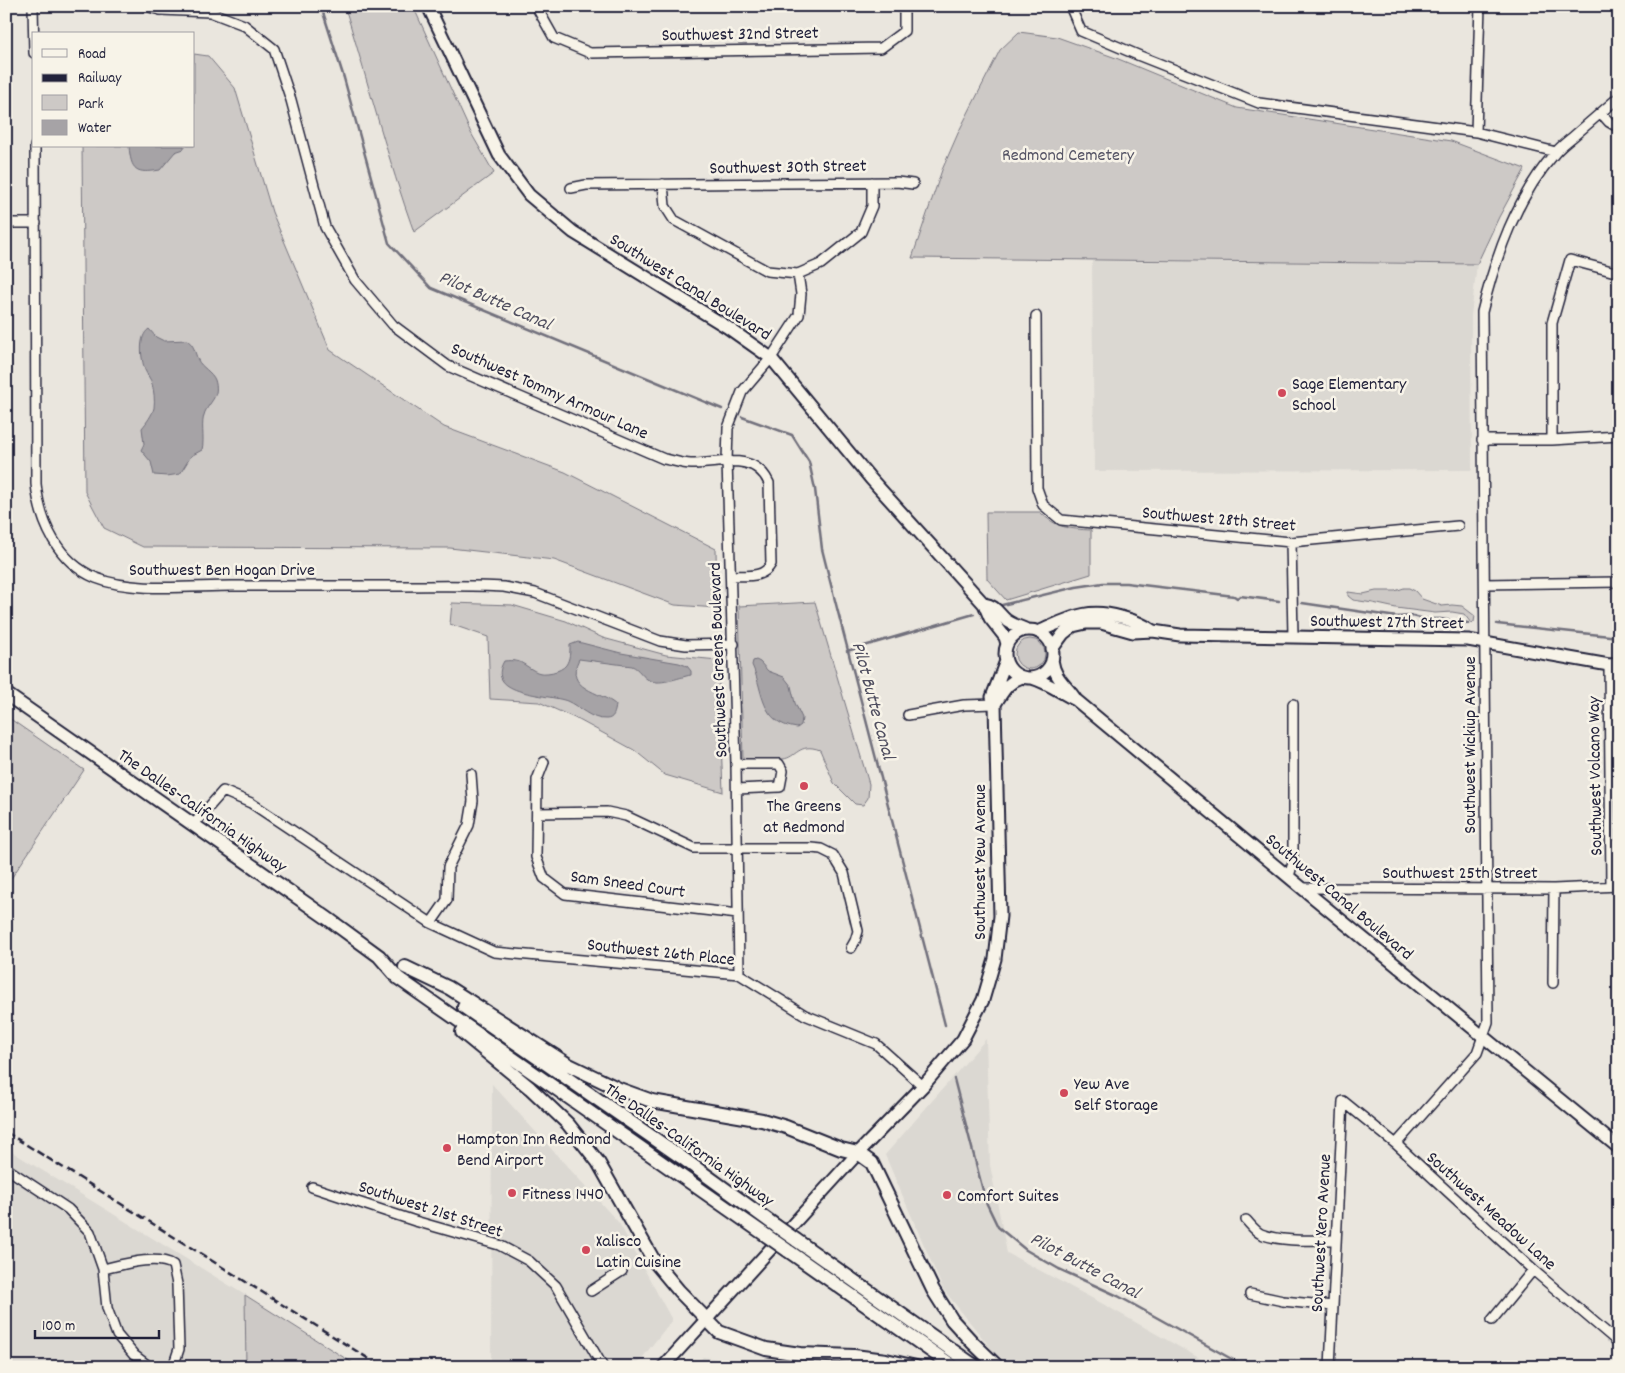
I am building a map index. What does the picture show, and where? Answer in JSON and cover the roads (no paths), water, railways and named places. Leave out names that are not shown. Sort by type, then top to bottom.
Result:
[{"type":"highway","name":"The Dalles-California Highway","points":[[6,694],[379,956],[405,967],[681,1157],[976,1367]]},
{"type":"highway","name":"The Dalles-California Highway","points":[[379,956],[398,978],[954,1367]]},
{"type":"highway","points":[[405,967],[449,988],[570,1065],[619,1089],[668,1104],[762,1120],[786,1127],[841,1149],[858,1153],[872,1164],[933,1290],[952,1320],[998,1367]]},
{"type":"highway","points":[[435,1004],[461,1032],[530,1088],[568,1124],[598,1162],[654,1261],[719,1332],[766,1349],[800,1354],[854,1356],[886,1360],[916,1367]]},
{"type":"main road","name":"Southwest Canal Boulevard","points":[[428,6],[499,155],[529,195],[572,232],[727,327],[771,358],[862,470],[984,604],[990,618],[1005,637],[1007,644]]},
{"type":"main road","name":"Southwest Canal Boulevard","points":[[984,604],[992,605],[1015,626],[1034,631]]},
{"type":"main road","name":"Southwest 27th Street","points":[[1034,631],[1076,615],[1091,612],[1106,613],[1141,623],[1153,631]]},
{"type":"main road","name":"Southwest 27th Street","points":[[1052,654],[1063,634],[1073,626],[1086,623],[1101,623],[1133,632],[1153,631],[1180,636],[1293,636],[1468,640],[1614,664]]},
{"type":"main road","points":[[995,704],[1013,680],[1027,678],[1045,672],[1052,654],[1047,638],[1034,631],[1019,632],[1007,644],[1005,655],[1010,669],[1027,678],[1042,681],[1062,694],[1076,700]]},
{"type":"main road","name":"Southwest Canal Boulevard","points":[[1052,654],[1054,672],[1076,700],[1482,1037],[1619,1148]]},
{"type":"main road","name":"Southwest Yew Avenue","points":[[663,1367],[858,1153],[923,1086],[963,1039],[983,1000],[995,959],[1000,916],[995,704],[992,697],[1006,661]]},
{"type":"street","points":[[33,6],[34,32]]},
{"type":"street","name":"Southwest Tommy Armour Lane","points":[[146,6],[160,10],[210,12],[244,25],[274,49],[291,100],[325,227],[355,280],[393,325],[448,366],[664,459],[690,464],[728,461],[753,465],[763,473],[769,483],[770,564],[767,570],[761,574],[731,576]]},
{"type":"street","name":"Southwest 32nd Street","points":[[536,6],[554,38],[590,53],[881,48],[904,30],[904,8]]},
{"type":"street","points":[[1070,6],[1081,30],[1140,56],[1259,103],[1476,132],[1556,152]]},
{"type":"street","points":[[1476,132],[1480,6]]},
{"type":"street","name":"Southwest Wickiup Avenue","points":[[1396,1144],[1477,1053],[1488,1022],[1482,312],[1491,274],[1519,206],[1540,172],[1556,152],[1619,97]]},
{"type":"street","points":[[1601,113],[1609,122],[1619,128]]},
{"type":"street","name":"Southwest Ben Hogan Drive","points":[[35,148],[36,484],[38,503],[42,520],[58,547],[69,560],[82,570],[96,578],[132,587],[504,587],[535,593],[660,641],[686,645],[734,644]]},
{"type":"street","points":[[663,184],[665,206],[674,220],[767,271],[798,274],[821,264],[861,232],[872,206],[872,182]]},
{"type":"street","name":"Southwest 30th Street","points":[[571,188],[586,185],[663,184],[898,182],[913,184]]},
{"type":"street","points":[[6,223],[36,223]]},
{"type":"street","points":[[1552,440],[1552,323],[1570,260],[1619,273]]},
{"type":"street","name":"Southwest Greens Boulevard","points":[[739,974],[737,789],[728,428],[742,392],[771,358],[799,316],[801,294],[798,274]]},
{"type":"street","name":"Southwest 28th Street","points":[[1036,316],[1037,488],[1043,506],[1061,520],[1290,542],[1458,526]]},
{"type":"street","points":[[1482,440],[1552,440],[1619,436]]},
{"type":"street","points":[[1290,542],[1293,636]]},
{"type":"street","points":[[1485,584],[1619,582]]},
{"type":"street","name":"Southwest Volcano Way","points":[[1614,664],[1615,886]]},
{"type":"street","points":[[908,715],[964,705],[995,704]]},
{"type":"street","points":[[1289,876],[1293,864],[1293,704]]},
{"type":"street","name":"Sam Sneed Court","points":[[544,762],[537,780],[536,856],[544,878],[565,894],[738,914]]},
{"type":"street","points":[[736,764],[779,764],[783,771],[780,787],[737,789]]},
{"type":"street","points":[[431,923],[447,900],[448,867],[469,825],[473,801],[471,774]]},
{"type":"street","name":"Southwest 26th Place","points":[[193,825],[223,791],[251,804],[431,923],[494,952],[739,974],[805,1015],[876,1044],[923,1086]]},
{"type":"street","points":[[537,813],[607,812],[626,816],[694,848],[817,848],[833,855],[844,873],[858,931],[851,948]]},
{"type":"street","name":"Southwest 25th Street","points":[[1302,888],[1554,889],[1615,886]]},
{"type":"street","points":[[1553,983],[1554,889]]},
{"type":"street","name":"Southwest Meadow Lane","points":[[1344,1101],[1396,1144],[1533,1270],[1619,1343]]},
{"type":"street","name":"Southwest Xero Avenue","points":[[1330,1367],[1344,1101]]},
{"type":"street","points":[[6,1168],[68,1209],[90,1232],[103,1269],[108,1308],[117,1335],[134,1355],[150,1367]]},
{"type":"street","name":"Southwest 21st Street","points":[[312,1187],[415,1221],[499,1245],[529,1261],[556,1286],[602,1367]]},
{"type":"street","points":[[1246,1220],[1259,1233],[1277,1237],[1301,1240],[1336,1240]]},
{"type":"street","points":[[103,1269],[124,1264],[160,1260],[173,1265],[177,1284],[179,1348],[173,1367]]},
{"type":"street","points":[[1492,1320],[1533,1270]]},
{"type":"street","points":[[591,1291],[622,1271]]},
{"type":"street","points":[[1250,1294],[1283,1301],[1333,1306]]},
{"type":"water","points":[[129,148],[184,148],[175,152],[160,170],[140,171],[136,169],[131,161]]},
{"type":"water","points":[[149,329],[156,337],[164,341],[187,340],[190,342],[199,363],[215,380],[216,394],[204,417],[202,450],[191,456],[180,474],[154,475],[151,462],[141,450],[144,444],[142,428],[151,416],[154,408],[153,387],[142,360],[143,337]]},
{"type":"water","points":[[578,642],[621,653],[679,663],[687,666],[691,671],[691,675],[657,682],[647,679],[632,666],[579,659],[575,669],[576,677],[580,683],[616,705],[615,713],[609,719],[601,719],[590,715],[567,701],[521,692],[503,681],[500,672],[504,661],[522,663],[540,673],[552,672],[566,665],[570,653],[570,645]]},
{"type":"water","points":[[756,660],[768,671],[784,677],[791,686],[795,703],[802,718],[801,725],[797,728],[785,725],[769,713],[761,695],[752,665],[753,661]]},
{"type":"waterway","name":"Pilot Butte Canal","points":[[321,6],[344,78],[389,243],[431,288],[722,409]]},
{"type":"waterway","name":"Pilot Butte Canal","points":[[742,417],[792,435],[809,462],[815,489],[822,549],[945,1025]]},
{"type":"waterway","points":[[1002,605],[1076,587],[1103,583],[1126,583],[1234,596],[1237,598],[1240,596],[1279,601]]},
{"type":"waterway","points":[[1302,603],[1397,617],[1413,616],[1424,619],[1468,623]]},
{"type":"waterway","points":[[847,651],[974,614]]},
{"type":"waterway","points":[[1497,624],[1619,637]]},
{"type":"waterway","name":"Pilot Butte Canal","points":[[954,1079],[986,1202],[998,1227],[1026,1250],[1059,1269],[1118,1296],[1246,1367]]},
{"type":"railway","points":[[6,1132],[382,1367]]},
{"type":"place","name":"Sage Elementary School","points":[[1282,393]]},
{"type":"place","name":"The Greens at Redmond","points":[[804,786]]},
{"type":"place","name":"Yew Ave Self Storage","points":[[1064,1093]]},
{"type":"place","name":"Hampton Inn Redmond Bend Airport","points":[[447,1148]]},
{"type":"place","name":"Fitness 1440","points":[[512,1193]]},
{"type":"place","name":"Comfort Suites","points":[[947,1195]]},
{"type":"place","name":"Xalisco Latin Cuisine","points":[[586,1250]]},
{"type":"park label","name":"Redmond Cemetery","points":[[1068,154]]}]
